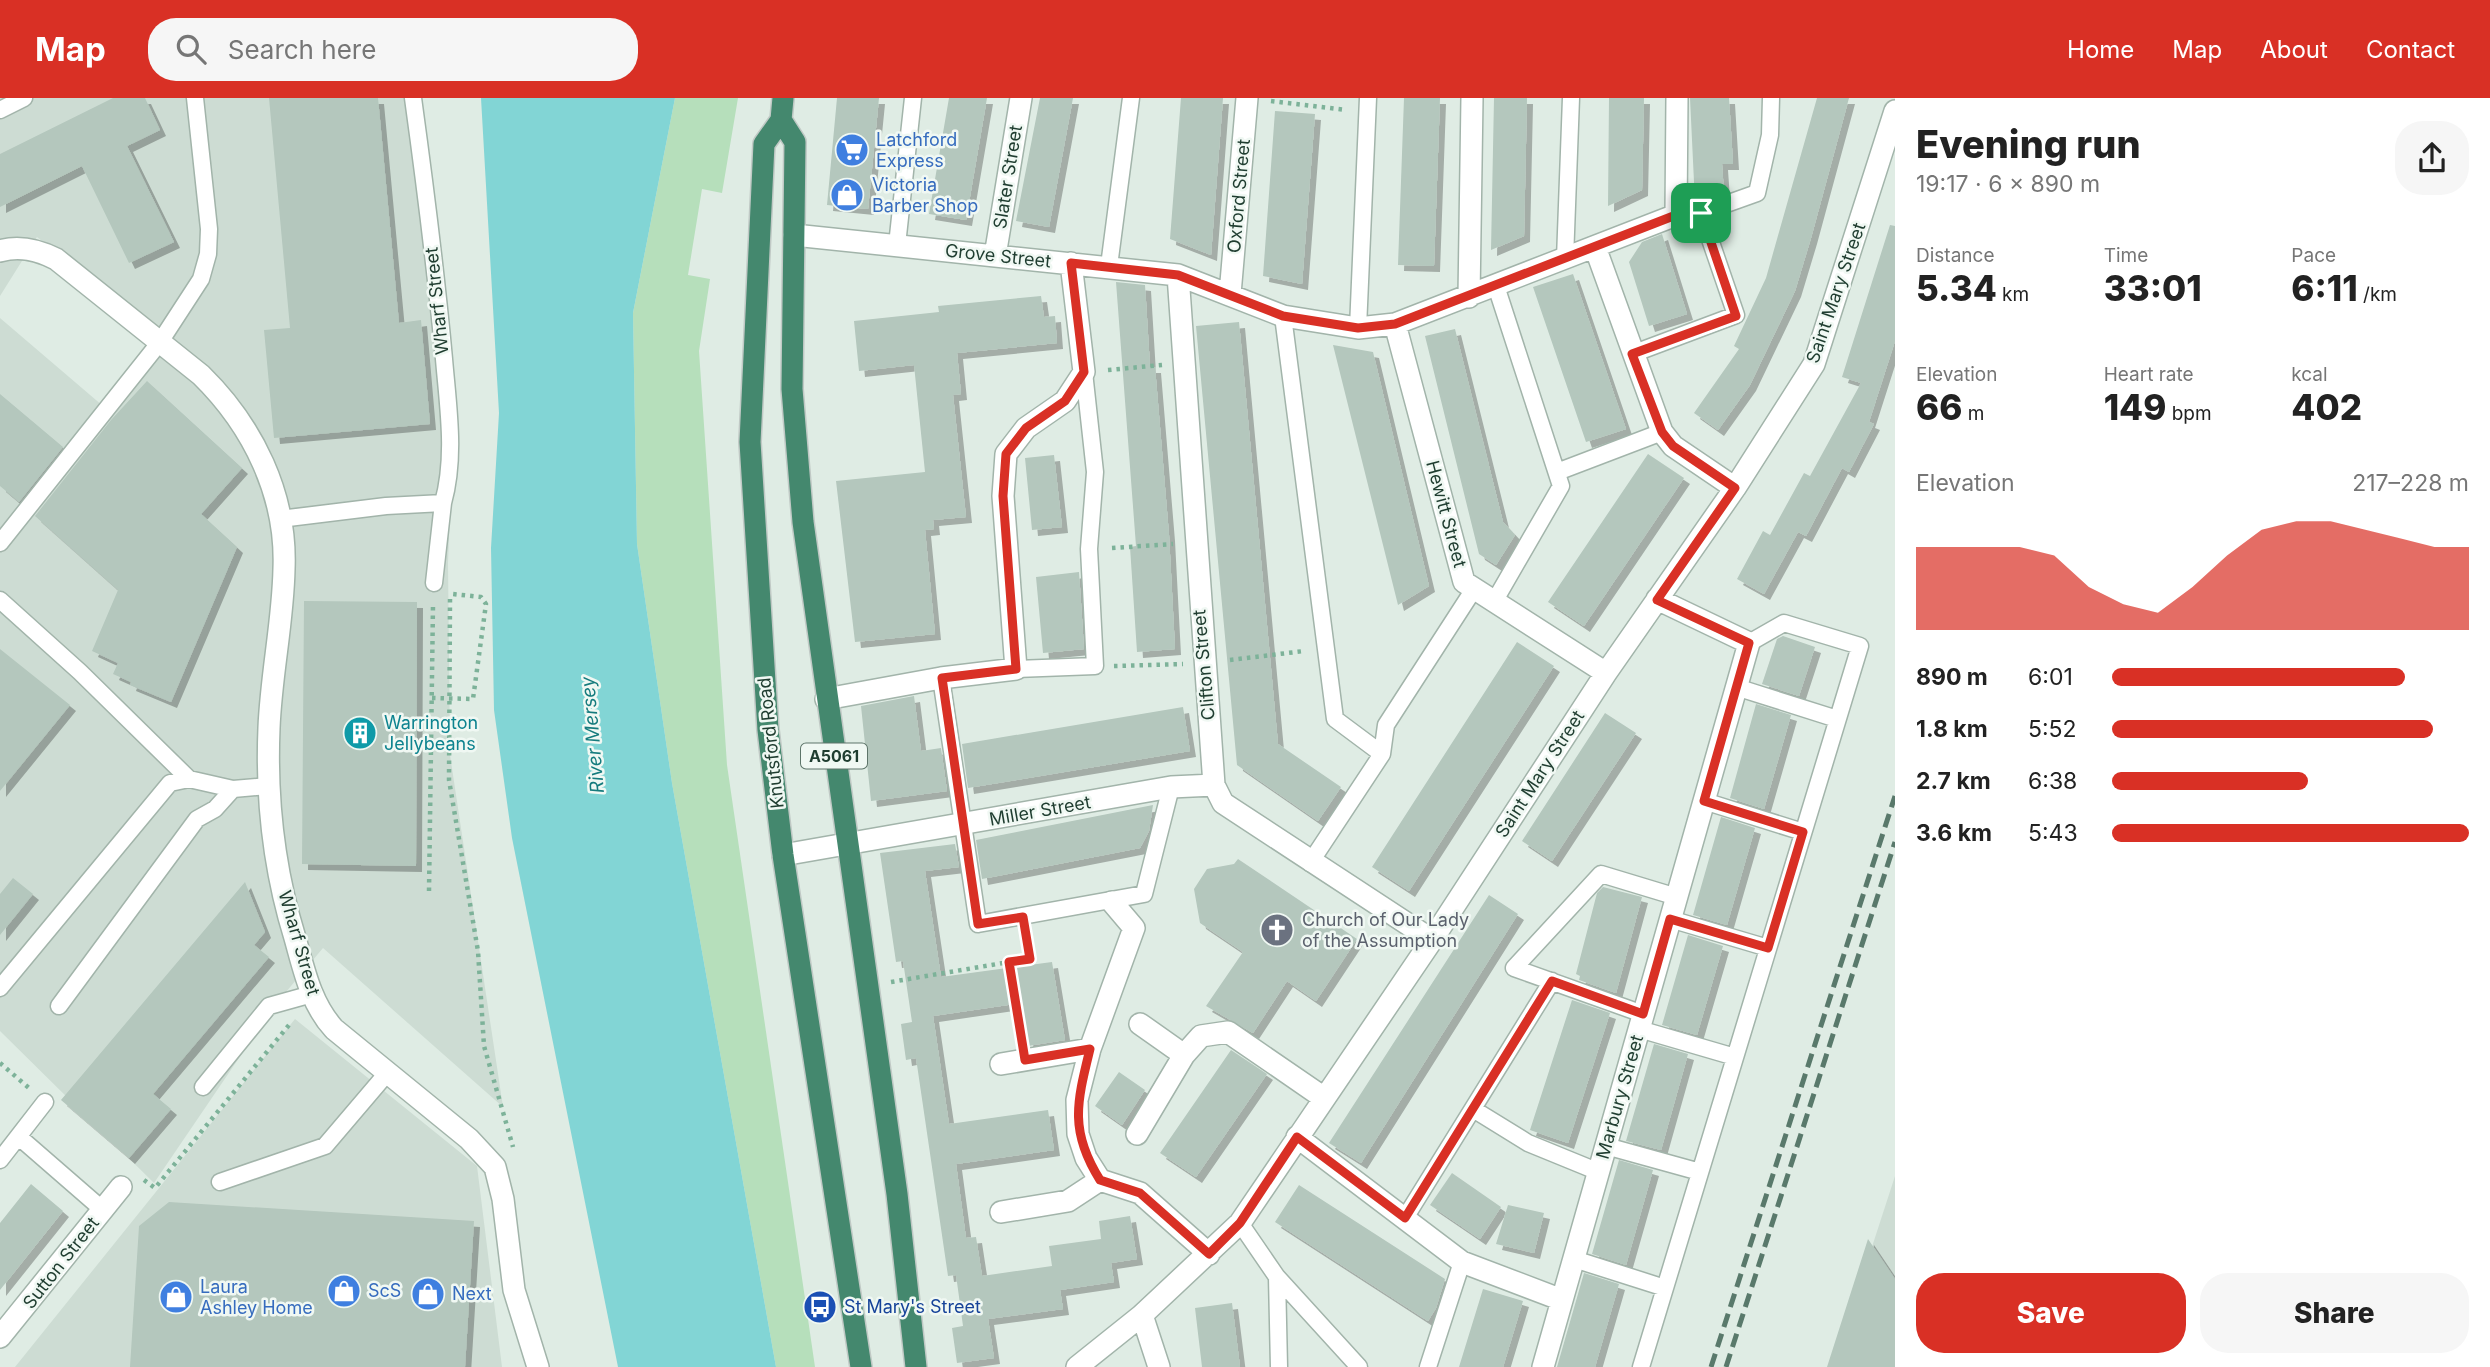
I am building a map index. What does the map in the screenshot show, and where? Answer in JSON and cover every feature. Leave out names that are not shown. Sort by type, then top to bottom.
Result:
[{"type":"highway","name":"Knutsford Road","points":[[783,98],[781,120],[764,144],[750,442],[768,730],[783,855],[861,1367]]},
{"type":"highway","name":"Knutsford Road","points":[[781,120],[795,142],[792,389],[803,522],[897,1194],[915,1367]]},
{"type":"street","name":"Slater Street","points":[[995,256],[1021,98]]},
{"type":"street","name":"Oxford Street","points":[[1230,294],[1247,98]]},
{"type":"street","points":[[1469,297],[1472,98]]},
{"type":"street","points":[[1676,215],[1677,98]]},
{"type":"street","name":"Saint Mary Street","points":[[1077,1367],[1142,1315],[1240,1223],[1432,940],[1606,673],[1735,488],[1814,364],[1895,111]]},
{"type":"street","name":"Grove Street","points":[[794,235],[1178,275],[1283,316],[1358,328],[1395,324],[1676,215]]},
{"type":"street","points":[[1595,247],[1662,432],[1673,446],[1735,488]]},
{"type":"street","name":"Wharf Street","points":[[0,251],[22,248],[39,251],[56,259],[215,388],[259,450],[280,519],[285,571],[273,671],[268,786],[286,909],[312,994],[334,1029],[488,1155],[495,1167],[503,1199],[514,1290],[538,1367]]},
{"type":"street","points":[[826,699],[942,678],[1016,669],[1003,496],[1006,454],[1026,428],[1065,401],[1084,372],[1071,263]]},
{"type":"street","name":"Clifton Street","points":[[1178,275],[1214,785]]},
{"type":"street","name":"Hewitt Street","points":[[1395,324],[1464,582],[1606,673]]},
{"type":"street","points":[[1657,600],[1749,643]]},
{"type":"street","name":"Marbury Street","points":[[1543,1367],[1749,643]]},
{"type":"street","points":[[1214,785],[1223,803],[1310,863],[1432,940]]},
{"type":"street","name":"Miller Street","points":[[783,855],[1171,788],[1214,785]]},
{"type":"street","points":[[1112,902],[1134,928],[1090,1049],[1077,1100],[1077,1134],[1086,1158],[1100,1180],[1140,1193],[1209,1254]]},
{"type":"street","points":[[1140,1024],[1184,1055]]},
{"type":"street","points":[[1137,1134],[1184,1055],[1201,1036],[1228,1032],[1324,1098]]},
{"type":"street","points":[[1001,1064],[1090,1049]]},
{"type":"street","points":[[1297,1137],[1462,1262],[1562,1300]]},
{"type":"street","points":[[1001,1212],[1068,1201],[1100,1180]]},
{"type":"street","name":"Sutton Street","points":[[0,1337],[121,1187]]},
{"type":"street","points":[[1142,1315],[1159,1367]]},
{"type":"street","points":[[912,1338],[926,1367]]},
{"type":"lane","points":[[0,110],[24,98]]},
{"type":"lane","points":[[0,543],[160,342],[201,279],[208,254],[195,98]]},
{"type":"lane","name":"Wharf Street","points":[[413,98],[438,296],[450,434],[449,480],[443,503],[434,583]]},
{"type":"lane","points":[[897,244],[913,98]]},
{"type":"lane","points":[[1109,266],[1131,98]]},
{"type":"lane","points":[[1565,259],[1571,98]]},
{"type":"lane","points":[[1676,215],[1701,213],[1757,193],[1770,135],[1771,98]]},
{"type":"lane","points":[[1358,328],[1368,105]]},
{"type":"lane","points":[[1632,354],[1736,316],[1701,213]]},
{"type":"lane","points":[[1494,602],[1561,486],[1496,286]]},
{"type":"lane","points":[[1283,316],[1335,719],[1382,754]]},
{"type":"lane","points":[[1016,669],[1095,666],[1088,549],[1095,472],[1084,372]]},
{"type":"lane","points":[[1557,472],[1662,432]]},
{"type":"lane","points":[[280,519],[386,506],[443,503]]},
{"type":"lane","points":[[1310,863],[1382,754],[1386,725],[1474,589]]},
{"type":"lane","points":[[0,600],[80,672],[190,779]]},
{"type":"lane","points":[[1641,1367],[1860,646],[1784,623],[1749,643]]},
{"type":"lane","points":[[942,678],[978,924],[1112,902],[1144,894],[1171,788]]},
{"type":"lane","points":[[1736,687],[1837,719]]},
{"type":"lane","points":[[0,988],[170,783],[190,779],[233,789],[268,786]]},
{"type":"lane","points":[[59,1006],[197,819],[215,809],[233,789]]},
{"type":"lane","points":[[1704,801],[1803,832]]},
{"type":"lane","points":[[1677,897],[1601,874],[1514,968],[1552,981],[1641,1022],[1735,1057]]},
{"type":"lane","points":[[1670,919],[1768,948]]},
{"type":"lane","points":[[1405,1218],[1552,981]]},
{"type":"lane","points":[[203,1087],[269,1006],[312,994]]},
{"type":"lane","points":[[220,1182],[325,1146],[388,1072]]},
{"type":"lane","points":[[0,1160],[45,1102]]},
{"type":"lane","points":[[1473,1109],[1528,1143],[1599,1172]]},
{"type":"lane","points":[[19,1137],[103,1210]]},
{"type":"lane","points":[[1606,1146],[1700,1171]]},
{"type":"lane","points":[[1240,1223],[1278,1277],[1359,1367]]},
{"type":"lane","points":[[1574,1259],[1665,1288]]},
{"type":"lane","points":[[1428,1367],[1462,1262]]},
{"type":"lane","points":[[1278,1277],[1279,1367]]},
{"type":"path","points":[[1247,98],[1368,105]]},
{"type":"path","points":[[1084,372],[1155,367],[1184,361]]},
{"type":"path","points":[[1088,549],[1195,542]]},
{"type":"path","points":[[452,581],[449,780],[478,951],[484,1046],[510,1140]]},
{"type":"path","points":[[429,891],[434,583]]},
{"type":"path","points":[[432,698],[473,699],[486,604],[481,597],[450,594]]},
{"type":"path","points":[[1095,666],[1204,663],[1326,648]]},
{"type":"path","points":[[867,987],[1030,959],[1023,917]]},
{"type":"path","points":[[1009,962],[1025,1060]]},
{"type":"path","points":[[0,1063],[45,1102]]},
{"type":"shaded area","points":[[0,98],[418,98],[455,382],[448,563],[450,755],[503,1107],[323,948],[275,1005],[154,1183],[0,1031],[0,992],[12,987],[173,789],[189,784],[234,797],[275,793],[276,726],[292,573],[286,514],[277,481],[265,449],[226,390],[37,237],[0,296]]},
{"type":"shaded area","points":[[0,318],[110,412],[159,350],[212,397],[235,423],[253,453],[267,489],[277,543],[262,728],[262,781],[231,784],[193,771],[164,776],[1,981],[0,992]]},
{"type":"shaded area","points":[[295,1019],[477,1166],[502,1367],[15,1367]]},
{"type":"shaded area","points":[[1895,1176],[1895,1367],[1833,1367]]},
{"type":"green space","points":[[675,98],[738,98],[722,193],[702,189],[688,275],[710,279],[699,351],[727,765],[815,1367],[776,1367],[672,783],[637,544],[633,313]]},
{"type":"water","name":"River Mersey","points":[[481,98],[675,98],[633,313],[637,544],[672,783],[776,1367],[618,1367],[512,838],[494,710],[491,548],[499,413]]},
{"type":"building","points":[[113,98],[145,98],[160,130],[127,146],[174,242],[129,263],[82,166],[0,207],[0,154]]},
{"type":"building","points":[[269,98],[378,98],[399,323],[421,320],[430,424],[274,438],[264,330],[290,328]]},
{"type":"building","points":[[837,98],[879,98],[868,209],[827,205]]},
{"type":"building","points":[[949,98],[987,98],[966,220],[929,214]]},
{"type":"building","points":[[1040,98],[1073,98],[1049,227],[1016,221]]},
{"type":"building","points":[[1181,98],[1223,98],[1211,255],[1170,239]]},
{"type":"building","points":[[1404,98],[1440,98],[1434,266],[1398,265]]},
{"type":"building","points":[[1494,98],[1527,98],[1524,236],[1491,250]]},
{"type":"building","points":[[1609,98],[1644,98],[1642,190],[1608,206]]},
{"type":"building","points":[[1690,98],[1729,98],[1733,164],[1722,164],[1724,193],[1695,203]]},
{"type":"building","points":[[1817,98],[1849,98],[1811,238],[1795,291],[1750,385],[1718,430],[1694,413],[1739,349],[1734,346],[1766,278]]},
{"type":"building","points":[[1275,111],[1315,114],[1302,284],[1263,276]]},
{"type":"building","points":[[1890,225],[1895,226],[1895,341],[1869,422],[1874,424],[1849,472],[1842,468],[1806,536],[1798,532],[1764,594],[1737,579],[1763,531],[1770,535],[1804,473],[1810,476],[1861,383],[1842,377]]},
{"type":"building","points":[[1662,234],[1687,314],[1649,326],[1629,262],[1642,242]]},
{"type":"building","points":[[1573,274],[1626,429],[1586,442],[1533,287]]},
{"type":"building","points":[[1116,282],[1145,285],[1150,367],[1155,367],[1169,535],[1175,649],[1137,652],[1130,547],[1136,546]]},
{"type":"building","points":[[1041,296],[1044,317],[1055,316],[1057,343],[957,353],[961,394],[953,395],[966,517],[933,520],[934,529],[925,530],[935,634],[855,642],[836,481],[925,472],[914,365],[859,371],[854,321],[939,312],[938,306]]},
{"type":"building","points":[[1239,322],[1278,744],[1341,787],[1318,821],[1237,765],[1196,326]]},
{"type":"building","points":[[1455,329],[1503,522],[1515,535],[1496,565],[1479,554],[1425,336]]},
{"type":"building","points":[[1333,345],[1373,352],[1429,586],[1398,605]]},
{"type":"building","points":[[147,381],[242,468],[201,514],[237,547],[171,702],[130,685],[131,682],[113,674],[118,663],[92,651],[118,590],[35,516],[111,420]]},
{"type":"building","points":[[0,394],[63,447],[19,502],[0,486]]},
{"type":"building","points":[[1648,454],[1684,478],[1584,626],[1548,602]]},
{"type":"building","points":[[1054,455],[1062,527],[1032,530],[1025,458]]},
{"type":"building","points":[[1079,572],[1084,649],[1043,653],[1036,577]]},
{"type":"building","name":"Warrington Jellybeans","points":[[304,601],[417,602],[416,866],[302,864]]},
{"type":"building","points":[[1783,636],[1815,647],[1799,696],[1762,684],[1777,639]]},
{"type":"building","points":[[1517,642],[1554,666],[1409,891],[1372,867]]},
{"type":"building","points":[[0,649],[70,705],[0,791]]},
{"type":"building","points":[[914,696],[921,751],[941,748],[947,791],[871,801],[861,706]]},
{"type":"building","points":[[1756,704],[1791,715],[1764,809],[1730,798]]},
{"type":"building","points":[[1183,707],[1190,751],[968,788],[962,744]]},
{"type":"building","points":[[1605,713],[1636,733],[1552,861],[1522,841]]},
{"type":"building","points":[[1153,805],[1149,831],[1140,848],[982,879],[976,840]]},
{"type":"building","points":[[1721,817],[1755,828],[1727,925],[1693,915]]},
{"type":"building","points":[[955,844],[959,867],[925,871],[941,977],[1052,962],[1065,1040],[1028,1046],[1021,1003],[933,1016],[949,1124],[1048,1110],[1054,1150],[956,1164],[966,1238],[976,1237],[982,1276],[1052,1266],[1049,1246],[1101,1239],[1099,1221],[1130,1216],[1137,1259],[1111,1263],[1114,1282],[1060,1290],[1063,1309],[988,1319],[994,1358],[957,1363],[952,1328],[963,1326],[956,1275],[948,1276],[916,1058],[906,1060],[901,1024],[912,1022],[903,961],[896,962],[880,853]]},
{"type":"building","name":"Church of Our Lady of the Assumption","points":[[1238,859],[1357,939],[1316,1001],[1287,981],[1253,1033],[1206,1006],[1243,952],[1200,923],[1194,889],[1207,869],[1234,864]]},
{"type":"building","points":[[13,878],[33,894],[0,935],[0,894]]},
{"type":"building","points":[[245,882],[265,932],[254,945],[269,957],[153,1094],[171,1109],[129,1158],[61,1100]]},
{"type":"building","points":[[1603,887],[1642,897],[1616,993],[1579,980],[1580,976],[1576,974],[1597,893]]},
{"type":"building","points":[[1489,895],[1518,914],[1361,1163],[1329,1143]]},
{"type":"building","points":[[1688,935],[1723,946],[1697,1035],[1662,1025]]},
{"type":"building","points":[[1572,1000],[1610,1013],[1568,1143],[1530,1130]]},
{"type":"building","points":[[1654,1044],[1688,1054],[1661,1150],[1626,1141]]},
{"type":"building","points":[[1231,1050],[1267,1074],[1196,1177],[1160,1153]]},
{"type":"building","points":[[1119,1072],[1145,1090],[1122,1125],[1095,1106]]},
{"type":"building","points":[[1619,1160],[1653,1170],[1626,1265],[1592,1254]]},
{"type":"building","points":[[1452,1173],[1501,1207],[1480,1239],[1430,1205]]},
{"type":"building","points":[[31,1184],[63,1211],[0,1290],[0,1223]]},
{"type":"building","points":[[1299,1185],[1445,1279],[1436,1308],[1428,1321],[1275,1222]]},
{"type":"building","points":[[169,1202],[474,1221],[465,1367],[130,1367],[139,1226]]},
{"type":"building","points":[[1508,1205],[1544,1213],[1534,1253],[1496,1244]]},
{"type":"building","points":[[1868,1239],[1895,1279],[1895,1367],[1827,1367]]},
{"type":"building","points":[[1584,1273],[1619,1284],[1595,1367],[1557,1367]]},
{"type":"building","points":[[1483,1289],[1523,1301],[1503,1367],[1459,1367]]},
{"type":"building","points":[[1232,1303],[1240,1367],[1202,1367],[1195,1308]]},
{"type":"railway","points":[[1711,1367],[1895,796]]},
{"type":"railway","points":[[1726,1367],[1895,842]]},
{"type":"place","name":"Latchford Express","points":[[852,150]]},
{"type":"place","name":"Victoria Barber Shop","points":[[847,195]]},
{"type":"place","name":"Warrington Jellybeans","points":[[360,733]]},
{"type":"place","name":"Church of Our Lady of the Assumption","points":[[1277,930]]},
{"type":"place","name":"ScS","points":[[344,1291]]},
{"type":"place","name":"Next","points":[[428,1294]]},
{"type":"place","name":"Laura Ashley Home","points":[[176,1297]]},
{"type":"place","name":"St Mary's Street","points":[[820,1307]]},
{"type":"route","points":[[1701,213],[1736,316],[1632,354],[1662,432],[1673,446],[1735,488],[1657,600],[1749,643],[1704,801],[1803,832],[1768,948],[1670,919],[1643,1014],[1552,981],[1405,1218],[1297,1137],[1240,1223],[1209,1254],[1140,1193],[1100,1180],[1086,1158],[1077,1134],[1077,1100],[1090,1049],[1025,1060],[1009,962],[1030,959],[1023,917],[978,924],[942,678],[1016,669],[1003,496],[1006,454],[1026,428],[1065,401],[1084,372],[1071,263],[1178,275],[1283,316],[1358,328],[1395,324],[1676,215],[1701,213]]}]
